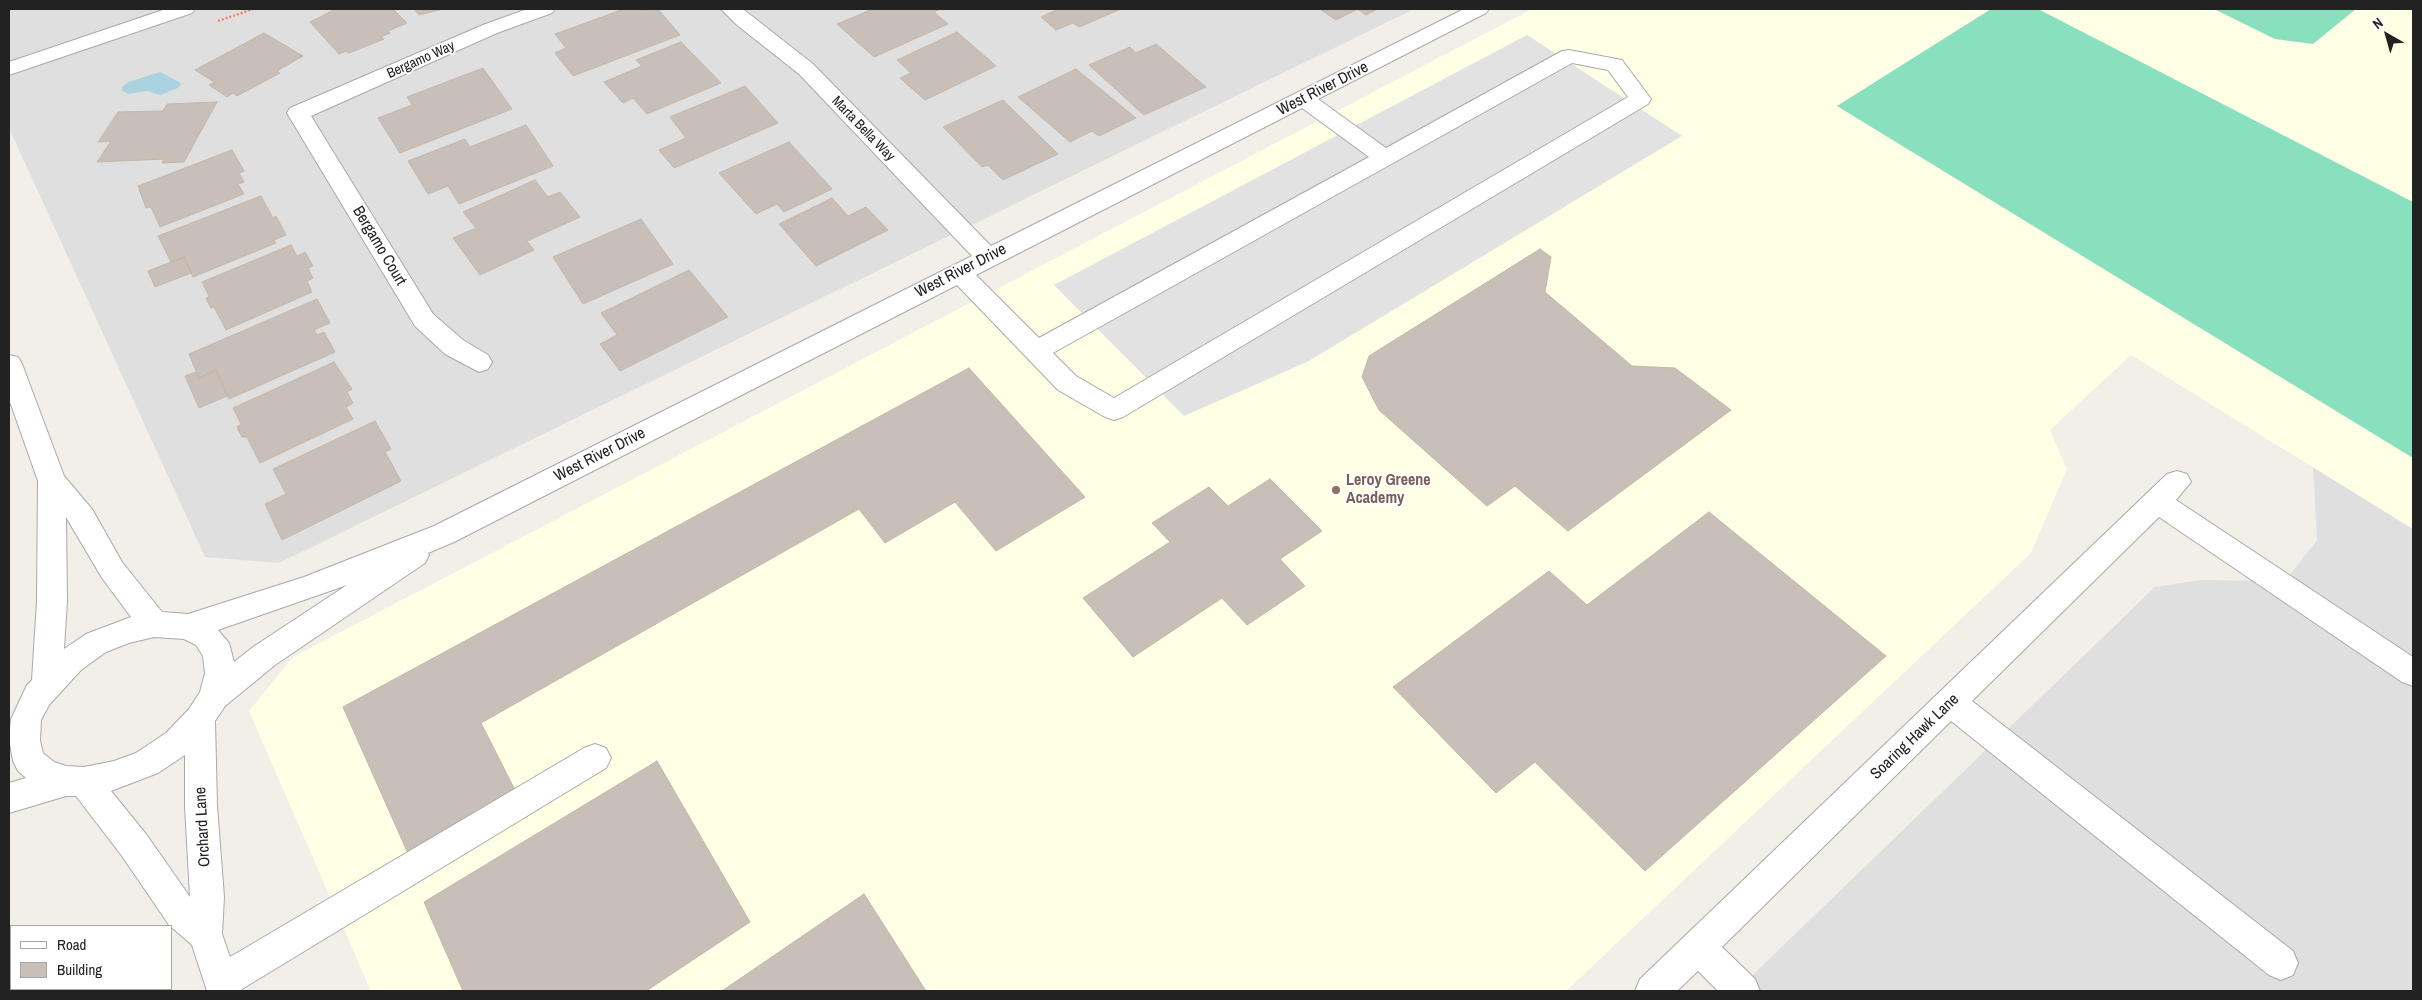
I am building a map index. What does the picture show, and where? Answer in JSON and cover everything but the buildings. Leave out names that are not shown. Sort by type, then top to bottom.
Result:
[{"type":"street","points":[[9,68],[185,9]]},
{"type":"street","name":"Bergamo Way","points":[[298,113],[490,29],[545,9]]},
{"type":"street","name":"Marta Bella Way","points":[[731,9],[744,22],[806,69],[988,257]]},
{"type":"street","name":"West River Drive","points":[[188,627],[310,587],[444,534],[1479,9]]},
{"type":"street","points":[[958,272],[1036,352],[1066,382],[1114,410],[1640,99],[1615,65],[1569,56],[1036,352]]},
{"type":"street","points":[[1304,98],[1385,158]]},
{"type":"street","name":"Bergamo Court","points":[[298,113],[424,320],[454,347],[479,362]]},
{"type":"street","points":[[9,364],[52,481],[82,517],[112,570],[154,624]]},
{"type":"street","points":[[52,481],[52,601],[43,689],[26,719],[24,741],[29,761],[44,774],[75,782],[134,844],[180,913],[205,934]]},
{"type":"street","name":"Soaring Hawk Lane","points":[[1652,991],[2168,492],[2413,673]]},
{"type":"street","name":"West River Drive","points":[[207,707],[264,656],[386,577],[444,534]]},
{"type":"street","points":[[9,717],[43,689],[70,661],[96,643],[125,630],[154,624],[188,627],[206,636],[218,652],[220,673],[207,707],[177,743],[147,763],[116,776],[75,782],[9,798]]},
{"type":"street","points":[[1950,702],[2281,964]]},
{"type":"street","name":"Orchard Lane","points":[[207,707],[200,806],[207,897],[205,934],[223,986]]},
{"type":"street","points":[[223,986],[595,758]]},
{"type":"street","points":[[1698,947],[1743,991]]},
{"type":"shaded area","points":[[9,9],[1414,9],[279,563],[205,557],[9,128]]},
{"type":"shaded area","name":"Leroy Greene Academy","points":[[1532,9],[2413,9],[2413,529],[2131,355],[2050,430],[2067,469],[2031,553],[1566,991],[371,991],[249,711],[293,657]]},
{"type":"shaded area","points":[[1527,35],[1682,136],[1307,362],[1184,416],[1054,285]]},
{"type":"shaded area","points":[[2313,467],[2413,529],[2413,991],[1736,991],[2155,587],[2201,580],[2285,581],[2317,540]]},
{"type":"shaded area","points":[[10,944],[10,990],[103,991],[9,991]]},
{"type":"green space","points":[[1991,9],[2038,9],[2413,202],[2413,458],[1837,106]]},
{"type":"green space","points":[[2214,9],[2356,9],[2313,44],[2275,39]]},
{"type":"water","points":[[160,72],[181,84],[178,88],[160,95],[147,91],[128,94],[122,90],[122,87],[128,82]]},
{"type":"place","name":"Leroy Greene Academy","points":[[1336,490]]}]
